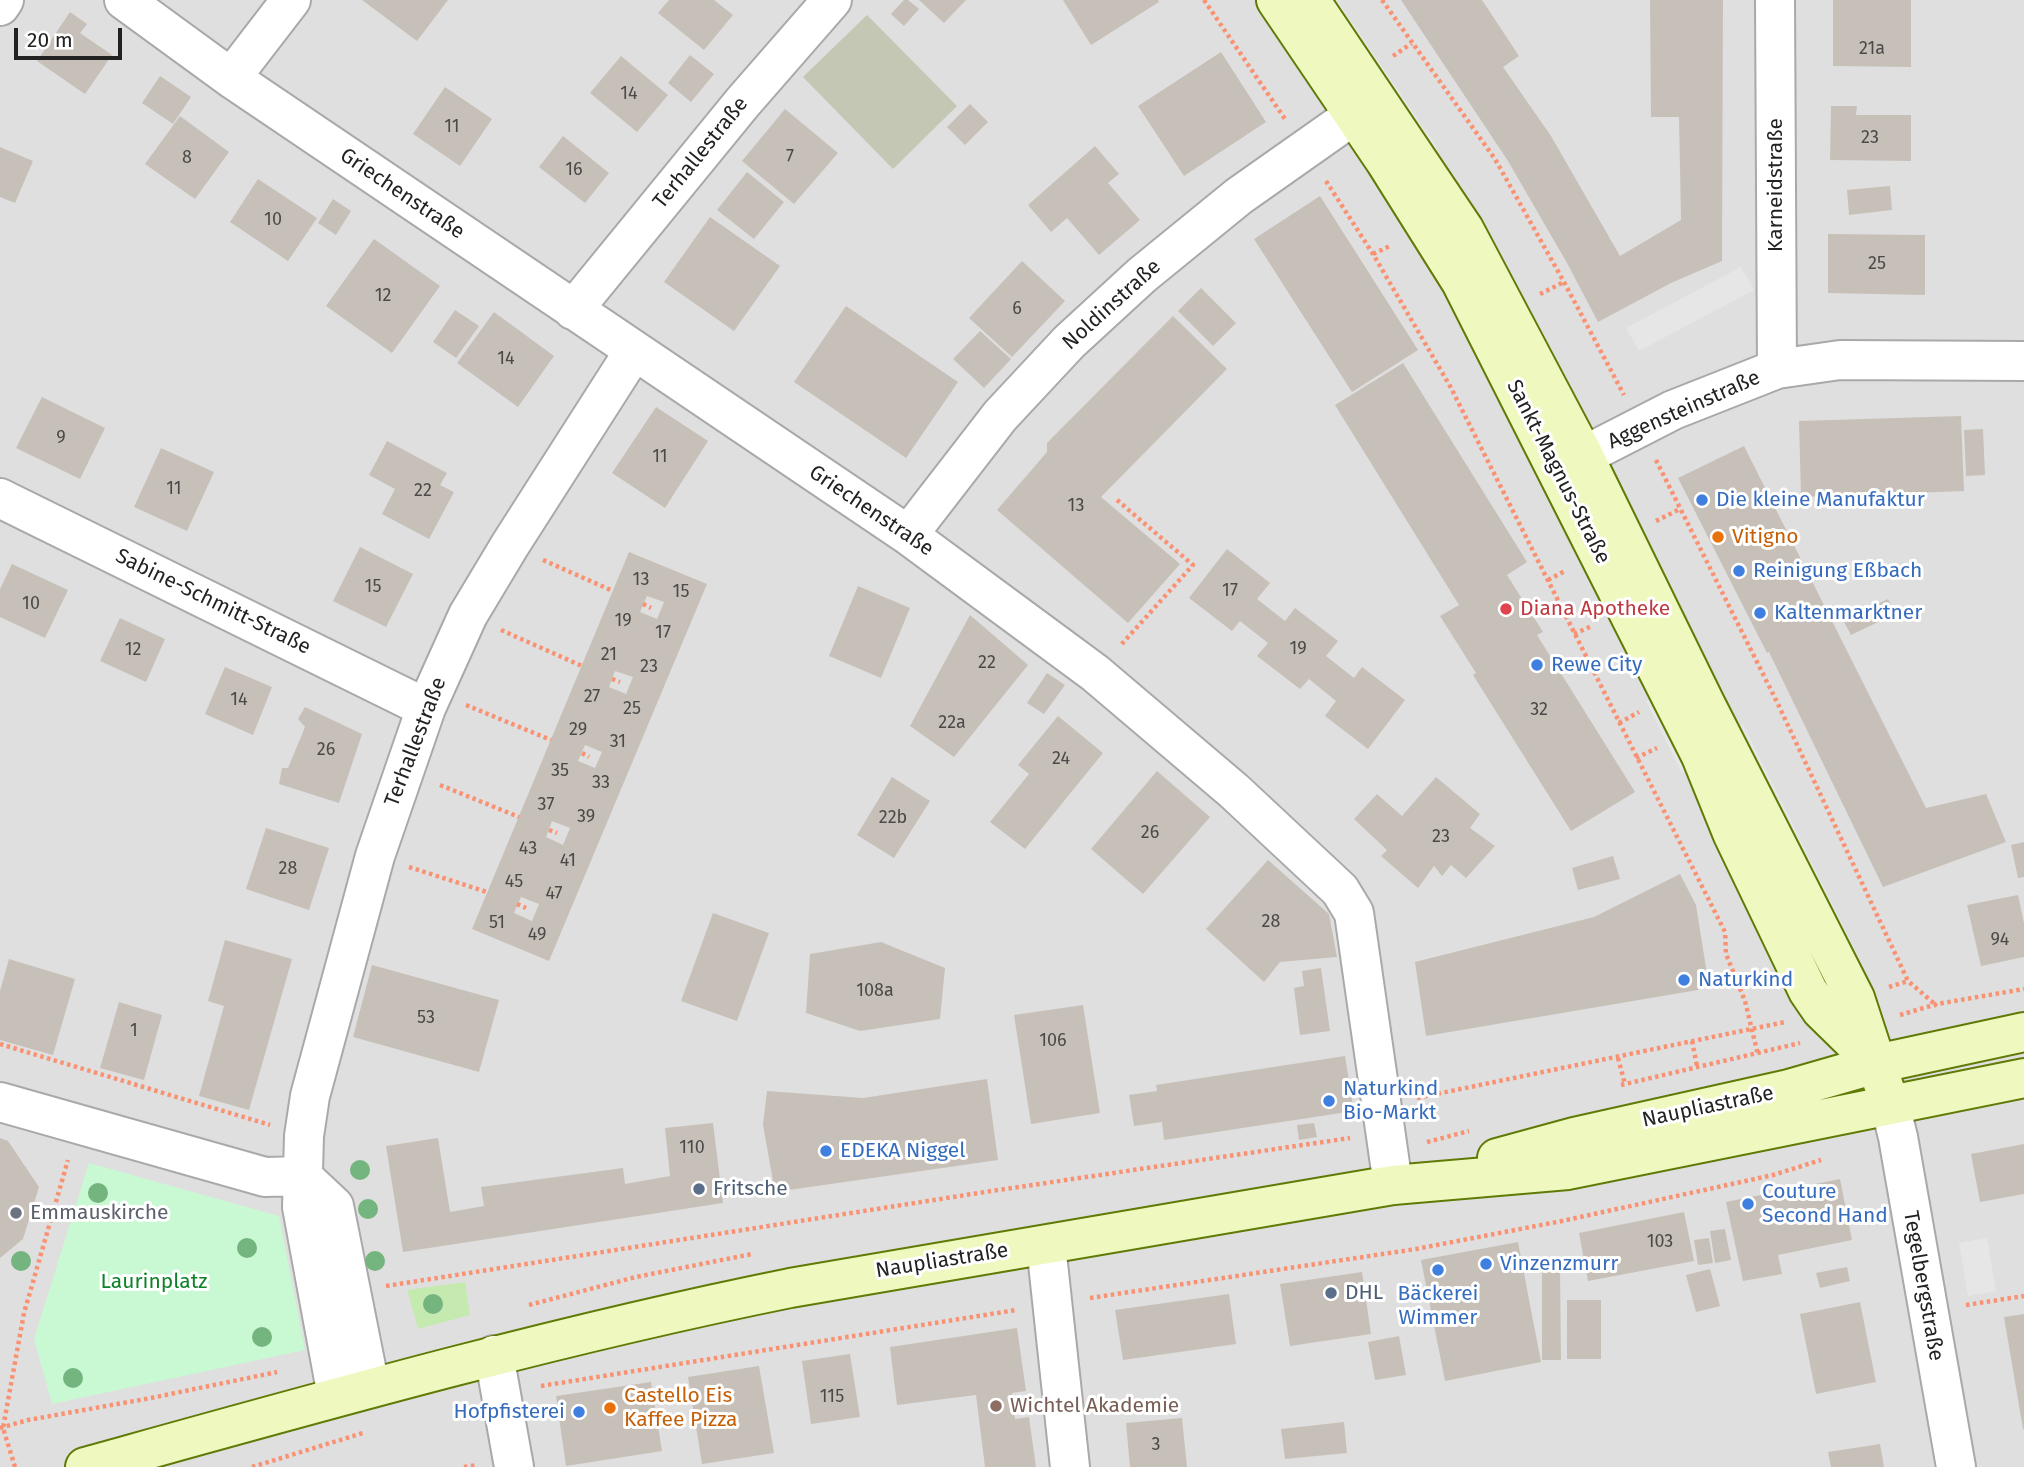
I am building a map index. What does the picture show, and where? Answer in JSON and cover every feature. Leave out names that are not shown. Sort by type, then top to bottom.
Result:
[{"type":"street","points":[[0,6],[4,0]]},
{"type":"street","name":"Griechenstraße","points":[[124,0],[231,78],[908,535],[1095,673],[1234,791],[1340,890],[1354,913],[1393,1185]]},
{"type":"street","points":[[231,78],[291,0]]},
{"type":"street","name":"Terhallestraße","points":[[573,310],[743,102],[832,0]]},
{"type":"street","name":"Sankt-Magnus-Straße","points":[[1276,0],[1354,115],[1461,282],[1571,462],[1705,703],[1855,998],[1890,1105]]},
{"type":"street","name":"Sankt-Magnus-Straße","points":[[1310,0],[1464,229],[1571,462]]},
{"type":"street","name":"Karneidstraße","points":[[1776,0],[1777,369]]},
{"type":"street","name":"Noldinstraße","points":[[908,535],[1000,416],[1069,342],[1142,275],[1228,204],[1354,115]]},
{"type":"street","name":"Terhallestraße","points":[[302,1176],[310,1096],[375,856],[429,700],[468,615],[634,351]]},
{"type":"street","name":"Aggensteinstraße","points":[[1571,462],[1673,410],[1777,369],[1840,360],[2024,361]]},
{"type":"street","name":"Sabine-Schmitt-Straße","points":[[0,498],[429,700]]},
{"type":"street","name":"Naupliastraße","points":[[1393,1185],[1573,1137],[1789,1089],[1876,1064],[2024,1032]]},
{"type":"street","name":"Naupliastraße","points":[[495,1355],[790,1287],[1393,1185],[1568,1170],[2024,1078]]},
{"type":"street","points":[[0,1102],[265,1177],[302,1176],[334,1206],[351,1291],[346,1381]]},
{"type":"street","name":"Tegelbergstraße","points":[[1890,1105],[1898,1137],[1956,1467]]},
{"type":"street","points":[[302,1176],[302,1208],[346,1381]]},
{"type":"street","points":[[1046,1244],[1070,1467]]},
{"type":"street","points":[[85,1467],[346,1381],[495,1355],[514,1467]]},
{"type":"path","points":[[1203,0],[1373,254],[1450,386],[1725,932],[1726,954],[1745,1001],[1758,1054]]},
{"type":"path","points":[[1382,0],[1495,159],[1564,282],[1640,427],[1777,702],[1909,981],[1923,996],[1937,1004],[2024,989]]},
{"type":"path","points":[[1386,60],[1412,43]]},
{"type":"path","points":[[1537,295],[1564,282]]},
{"type":"path","points":[[1095,673],[1193,565],[1117,500]]},
{"type":"path","points":[[1654,522],[1680,509]]},
{"type":"path","points":[[510,545],[613,591]]},
{"type":"path","points":[[1548,580],[1570,568]]},
{"type":"path","points":[[643,604],[651,608]]},
{"type":"path","points":[[468,615],[582,666]]},
{"type":"path","points":[[612,679],[620,682]]},
{"type":"path","points":[[429,700],[551,740]]},
{"type":"path","points":[[1619,723],[1649,707]]},
{"type":"path","points":[[1636,758],[1660,747]]},
{"type":"path","points":[[582,753],[589,757]]},
{"type":"path","points":[[403,771],[519,817]]},
{"type":"path","points":[[549,830],[557,833]]},
{"type":"path","points":[[375,856],[487,892]]},
{"type":"path","points":[[517,904],[526,908]]},
{"type":"path","points":[[351,1291],[1358,1137],[1419,1097],[1752,1030]]},
{"type":"path","points":[[1692,1040],[1698,1070]]},
{"type":"path","points":[[0,1044],[304,1136]]},
{"type":"path","points":[[1618,1058],[1625,1087]]},
{"type":"path","points":[[16,1467],[1,1428],[24,1313],[78,1126]]},
{"type":"path","points":[[502,1393],[1416,1249],[1562,1221],[1773,1175],[1827,1158]]},
{"type":"path","points":[[1690,1185],[1692,1192]]},
{"type":"path","points":[[1927,1311],[2024,1296]]},
{"type":"path","points":[[1,1428],[28,1420],[151,1398],[346,1381]]},
{"type":"shaded area","points":[[0,0],[2024,0],[2024,1467],[0,1467]]},
{"type":"shaded area","points":[[1324,0],[1337,0],[1438,149],[1429,155]]},
{"type":"shaded area","points":[[867,15],[957,106],[893,169],[803,77]]},
{"type":"shaded area","points":[[1741,267],[1754,290],[1639,351],[1626,328]]},
{"type":"shaded area","points":[[1599,575],[1695,767],[1682,773],[1590,580]]},
{"type":"shaded area","points":[[1743,724],[1861,962],[1852,966],[1733,728]]},
{"type":"shaded area","points":[[1987,1238],[1996,1291],[1968,1296],[1959,1243]]},
{"type":"green space","name":"Laurinplatz","points":[[89,1163],[279,1216],[305,1350],[52,1404],[34,1339]]},
{"type":"green space","points":[[465,1282],[470,1315],[418,1329],[407,1290]]},
{"type":"building","points":[[362,0],[448,0],[417,41]]},
{"type":"building","points":[[669,0],[714,0],[733,15],[704,50],[658,13]]},
{"type":"building","points":[[904,0],[919,9],[904,26],[891,14]]},
{"type":"building","points":[[919,0],[966,0],[944,23]]},
{"type":"building","points":[[1063,0],[1158,0],[1159,2],[1091,45]]},
{"type":"building","points":[[1401,0],[1482,0],[1519,56],[1503,67],[1551,136],[1620,256],[1681,220],[1679,117],[1651,117],[1650,0],[1723,0],[1722,261],[1671,283],[1598,322],[1508,161]]},
{"type":"building","points":[[1833,0],[1911,0],[1911,67],[1833,66]]},
{"type":"building","points":[[70,12],[87,24],[80,33],[112,55],[85,94],[37,61]]},
{"type":"building","points":[[1221,52],[1266,122],[1184,176],[1138,106]]},
{"type":"building","points":[[690,55],[714,74],[691,102],[668,83]]},
{"type":"building","points":[[621,56],[668,95],[637,132],[590,93]]},
{"type":"building","points":[[160,76],[191,97],[173,124],[142,103]]},
{"type":"building","points":[[445,87],[492,119],[460,166],[413,134]]},
{"type":"building","points":[[970,104],[988,122],[965,145],[947,127]]},
{"type":"building","points":[[1831,106],[1857,106],[1856,115],[1911,115],[1911,161],[1830,160]]},
{"type":"building","points":[[785,109],[838,153],[794,204],[742,161]]},
{"type":"building","points":[[180,116],[229,152],[195,199],[145,164]]},
{"type":"building","points":[[563,136],[609,173],[585,203],[539,167]]},
{"type":"building","points":[[1095,146],[1119,174],[1108,183],[1140,220],[1099,255],[1067,218],[1051,232],[1028,205]]},
{"type":"building","points":[[0,147],[33,161],[15,203],[0,197]]},
{"type":"building","points":[[747,172],[784,202],[754,239],[717,210]]},
{"type":"building","points":[[258,179],[317,218],[288,261],[230,222]]},
{"type":"building","points":[[1890,186],[1892,210],[1849,215],[1847,190]]},
{"type":"building","points":[[1320,196],[1418,350],[1352,392],[1254,239]]},
{"type":"building","points":[[333,199],[351,211],[336,235],[318,223]]},
{"type":"building","points":[[710,217],[780,266],[734,331],[664,282]]},
{"type":"building","points":[[1828,234],[1925,235],[1925,295],[1828,293]]},
{"type":"building","points":[[374,239],[440,286],[392,353],[326,306]]},
{"type":"building","points":[[1022,261],[1065,301],[1012,357],[969,318]]},
{"type":"building","points":[[1201,288],[1236,323],[1213,346],[1178,311]]},
{"type":"building","points":[[846,306],[958,382],[906,458],[794,382]]},
{"type":"building","points":[[455,310],[479,326],[456,358],[433,342]]},
{"type":"building","points":[[494,312],[554,356],[518,407],[457,363]]},
{"type":"building","points":[[1173,316],[1227,369],[1101,497],[1180,564],[1128,623],[997,510],[1047,452],[1047,443]]},
{"type":"building","points":[[980,331],[1011,359],[984,388],[953,359]]},
{"type":"building","points":[[1403,363],[1527,562],[1507,575],[1543,632],[1537,635],[1635,792],[1571,831],[1473,675],[1476,673],[1440,616],[1459,605],[1335,405]]},
{"type":"building","points":[[42,397],[105,428],[80,479],[16,448]]},
{"type":"building","points":[[656,407],[708,441],[665,508],[612,473]]},
{"type":"building","points":[[1961,416],[1964,491],[1801,497],[1799,421]]},
{"type":"building","points":[[1983,429],[1985,475],[1966,476],[1964,430]]},
{"type":"building","points":[[387,441],[447,473],[440,485],[454,492],[429,539],[382,514],[395,489],[369,475]]},
{"type":"building","points":[[1744,446],[1926,808],[1986,794],[2006,842],[1883,887],[1769,652],[1767,653],[1678,478]]},
{"type":"building","points":[[161,448],[214,472],[187,531],[134,507]]},
{"type":"building","points":[[360,547],[413,574],[386,627],[333,601]]},
{"type":"building","points":[[1227,549],[1270,583],[1257,599],[1285,621],[1295,608],[1338,641],[1326,656],[1354,678],[1362,667],[1405,700],[1368,749],[1325,716],[1336,701],[1309,679],[1300,689],[1257,656],[1268,643],[1240,621],[1232,631],[1189,598]]},
{"type":"building","points":[[629,552],[707,584],[549,961],[472,929]],"holes":[[[647,596],[664,602],[657,619],[640,612]],[[615,671],[633,677],[626,694],[609,687]],[[585,745],[602,752],[595,768],[578,761]],[[552,821],[570,828],[563,845],[546,837]],[[521,897],[539,904],[532,921],[514,913]]]},
{"type":"building","points":[[12,564],[68,590],[45,638],[0,617],[0,589]]},
{"type":"building","points":[[858,586],[910,608],[881,678],[829,656]]},
{"type":"building","points":[[1888,599],[1895,614],[1851,635],[1843,620]]},
{"type":"building","points":[[970,615],[1028,665],[954,757],[910,726]]},
{"type":"building","points":[[120,618],[165,639],[146,682],[100,661]]},
{"type":"building","points":[[225,667],[272,687],[253,735],[205,714]]},
{"type":"building","points":[[1047,673],[1065,685],[1044,714],[1027,703]]},
{"type":"building","points":[[305,707],[362,734],[339,803],[279,784],[282,768],[288,768],[305,727],[298,719]]},
{"type":"building","points":[[1058,716],[1103,753],[1025,849],[990,822],[1029,774],[1018,765]]},
{"type":"building","points":[[1157,771],[1210,817],[1143,894],[1091,849]]},
{"type":"building","points":[[892,777],[930,801],[894,858],[857,835]]},
{"type":"building","points":[[1436,777],[1480,814],[1470,828],[1495,846],[1466,878],[1451,865],[1442,876],[1434,866],[1418,888],[1381,856],[1387,850],[1354,819],[1377,794],[1402,816]]},
{"type":"building","points":[[266,828],[329,848],[309,910],[246,889]]},
{"type":"building","points":[[2024,842],[2024,877],[2018,878],[2011,845]]},
{"type":"building","points":[[1613,856],[1620,879],[1578,890],[1572,868]]},
{"type":"building","points":[[1268,860],[1329,914],[1337,957],[1280,962],[1264,982],[1206,929]]},
{"type":"building","points":[[1680,874],[1696,905],[1708,980],[1698,990],[1426,1036],[1415,962],[1594,917]]},
{"type":"building","points":[[2018,895],[2024,923],[2024,957],[1981,966],[1967,905]]},
{"type":"building","points":[[713,913],[769,933],[737,1021],[681,1001]]},
{"type":"building","points":[[225,940],[292,959],[249,1110],[199,1096],[224,1006],[208,1001]]},
{"type":"building","points":[[881,942],[945,968],[940,1019],[860,1031],[806,1013],[810,954]]},
{"type":"building","points":[[9,959],[75,979],[53,1055],[0,1040],[0,991]]},
{"type":"building","points":[[372,965],[499,1000],[479,1072],[353,1037]]},
{"type":"building","points":[[1321,968],[1330,1031],[1300,1035],[1294,988],[1304,986],[1302,971]]},
{"type":"building","points":[[119,1002],[162,1015],[144,1080],[100,1068]]},
{"type":"building","points":[[1083,1005],[1100,1113],[1031,1124],[1014,1015]]},
{"type":"building","points":[[1345,1056],[1354,1111],[1164,1140],[1162,1122],[1134,1126],[1129,1095],[1157,1091],[1156,1085]]},
{"type":"building","points":[[987,1079],[998,1160],[775,1192],[763,1125],[767,1091],[863,1098]]},
{"type":"building","points":[[713,1123],[723,1203],[403,1252],[386,1146],[438,1138],[450,1212],[484,1206],[481,1187],[623,1168],[625,1184],[670,1176],[665,1128]]},
{"type":"building","points":[[1314,1123],[1317,1137],[1299,1140],[1297,1125]]},
{"type":"building","name":"Emmauskirche","points":[[0,1138],[8,1141],[39,1187],[23,1239],[0,1258]]},
{"type":"building","points":[[2024,1144],[2024,1194],[1980,1202],[1971,1154]]},
{"type":"building","points":[[1840,1179],[1852,1240],[1778,1255],[1782,1274],[1743,1281],[1726,1202]]},
{"type":"building","points":[[1684,1212],[1694,1261],[1588,1281],[1579,1233]]},
{"type":"building","points":[[1725,1229],[1731,1260],[1715,1263],[1710,1231]]},
{"type":"building","points":[[1709,1238],[1713,1263],[1698,1265],[1694,1240]]},
{"type":"building","points":[[1518,1242],[1541,1362],[1445,1381],[1421,1260]]},
{"type":"building","points":[[1542,1267],[1560,1267],[1561,1360],[1542,1360]]},
{"type":"building","points":[[1847,1267],[1850,1281],[1820,1288],[1816,1273]]},
{"type":"building","points":[[1710,1269],[1720,1306],[1696,1312],[1686,1275]]},
{"type":"building","points":[[1362,1272],[1371,1334],[1290,1346],[1280,1284]]},
{"type":"building","points":[[1229,1294],[1236,1344],[1123,1360],[1115,1310]]},
{"type":"building","points":[[1567,1300],[1601,1300],[1601,1359],[1567,1359]]},
{"type":"building","points":[[1860,1302],[1876,1382],[1816,1394],[1800,1314]]},
{"type":"building","points":[[2024,1314],[2024,1429],[2023,1429],[2004,1317]]},
{"type":"building","points":[[1017,1328],[1026,1391],[1012,1393],[1015,1419],[1029,1417],[1036,1467],[985,1467],[976,1395],[897,1405],[890,1347]]},
{"type":"building","points":[[1399,1336],[1406,1375],[1375,1380],[1368,1342]]},
{"type":"building","points":[[850,1354],[860,1417],[811,1424],[802,1361]]},
{"type":"building","points":[[759,1366],[774,1453],[702,1464],[688,1377]]},
{"type":"building","points":[[651,1382],[662,1451],[566,1466],[556,1396]]},
{"type":"building","points":[[1182,1418],[1187,1467],[1130,1467],[1126,1423]]},
{"type":"building","points":[[1344,1422],[1347,1453],[1285,1459],[1281,1429]]},
{"type":"building","points":[[1880,1444],[1884,1467],[1831,1467],[1828,1452]]},
{"type":"place","name":"Die kleine Manufaktur","points":[[1702,500]]},
{"type":"place","name":"Vitigno","points":[[1718,537]]},
{"type":"place","name":"Reinigung Eßbach","points":[[1739,571]]},
{"type":"place","name":"Diana Apotheke","points":[[1506,609]]},
{"type":"place","name":"Kaltenmarktner","points":[[1760,613]]},
{"type":"place","name":"Rewe City","points":[[1537,665]]},
{"type":"place","name":"Naturkind","points":[[1684,980]]},
{"type":"place","name":"Naturkind Bio-Markt","points":[[1329,1101]]},
{"type":"place","name":"EDEKA Niggel","points":[[826,1151]]},
{"type":"place","name":"Fritsche","points":[[699,1189]]},
{"type":"place","name":"Couture Second Hand","points":[[1748,1204]]},
{"type":"place","name":"Emmauskirche","points":[[16,1213]]},
{"type":"place","name":"Vinzenzmurr","points":[[1486,1264]]},
{"type":"place","name":"Bäckerei Wimmer","points":[[1438,1270]]},
{"type":"place","name":"DHL","points":[[1331,1293]]},
{"type":"place","name":"Wichtel Akademie","points":[[996,1406]]},
{"type":"place","name":"Castello Eis Kaffee Pizza","points":[[610,1408]]},
{"type":"place","name":"Hofpfisterei","points":[[579,1412]]}]
